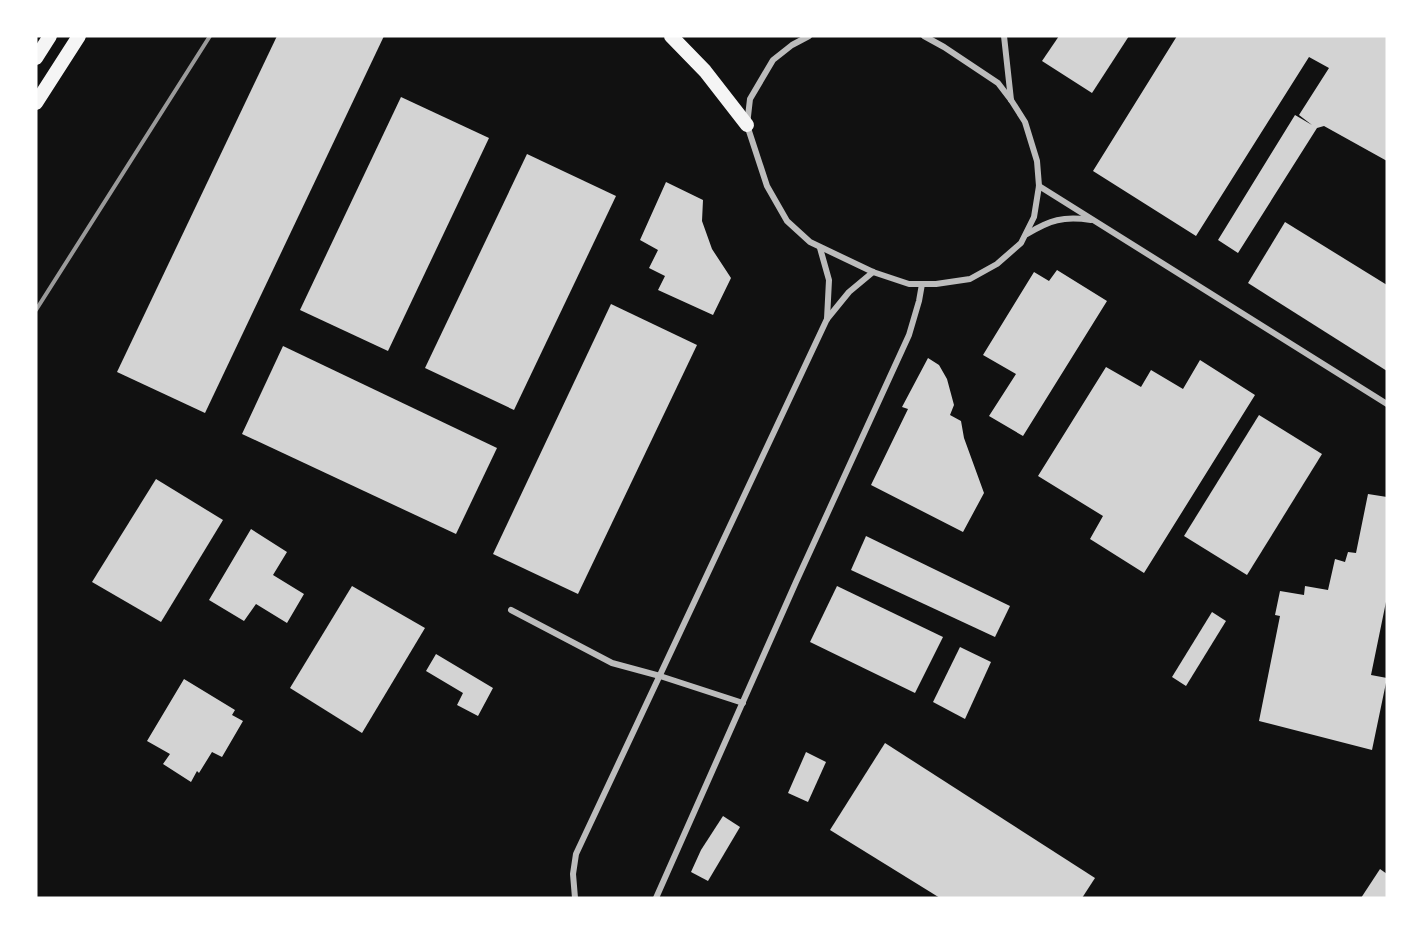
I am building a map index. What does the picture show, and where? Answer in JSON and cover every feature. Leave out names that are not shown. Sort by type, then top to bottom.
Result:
[{"type":"highway","points":[[36,58],[50,36]]},
{"type":"highway","points":[[36,103],[79,36]]},
{"type":"highway","points":[[671,36],[705,71],[747,125]]},
{"type":"street","points":[[809,36],[792,45],[773,60],[750,99],[747,125],[766,186],[787,221],[810,242],[873,272],[909,284],[969,279],[998,264],[1021,243],[1026,234],[1034,217],[1039,186],[1037,161],[1025,122],[998,83],[924,36]]},
{"type":"street","points":[[1004,36],[1011,100]]},
{"type":"street","points":[[1039,186],[1387,404]]},
{"type":"street","points":[[1026,234],[1057,219],[1076,218],[1094,221]]},
{"type":"street","points":[[820,248],[829,280],[827,319]]},
{"type":"street","points":[[575,898],[573,874],[576,854],[827,319],[849,292],[873,272]]},
{"type":"street","points":[[656,898],[909,335],[922,284]]},
{"type":"street","points":[[511,610],[612,663],[743,703]]},
{"type":"building","points":[[277,36],[384,36],[205,413],[117,372]]},
{"type":"building","points":[[1059,36],[1129,36],[1092,93],[1042,61]]},
{"type":"building","points":[[1177,36],[1387,36],[1387,161],[1324,126],[1317,128],[1238,253],[1218,240],[1295,115],[1312,125],[1299,115],[1329,68],[1309,57],[1196,236],[1093,171]]},
{"type":"building","points":[[401,97],[489,138],[388,351],[300,310]]},
{"type":"building","points":[[527,154],[616,196],[514,410],[425,368]]},
{"type":"building","points":[[666,182],[703,200],[702,221],[712,249],[731,278],[713,315],[658,290],[665,276],[649,268],[658,250],[640,240]]},
{"type":"building","points":[[1285,222],[1387,285],[1387,371],[1248,283]]},
{"type":"building","points":[[1057,270],[1107,301],[1023,436],[989,416],[1016,374],[983,355],[1034,272],[1049,281]]},
{"type":"building","points":[[611,304],[697,345],[578,594],[493,554]]},
{"type":"building","points":[[283,346],[497,448],[456,534],[242,434]]},
{"type":"building","points":[[928,358],[939,365],[947,379],[954,405],[950,415],[961,421],[964,438],[984,493],[963,532],[871,485],[908,409],[902,407]]},
{"type":"building","points":[[1200,360],[1255,395],[1144,573],[1090,539],[1103,516],[1038,476],[1106,367],[1141,387],[1151,370],[1183,389]]},
{"type":"building","points":[[1259,415],[1322,454],[1247,575],[1184,536]]},
{"type":"building","points":[[156,479],[223,520],[161,622],[92,582]]},
{"type":"building","points":[[1368,494],[1387,497],[1387,597],[1371,675],[1387,678],[1372,750],[1259,721],[1280,616],[1275,615],[1280,591],[1304,595],[1305,586],[1328,590],[1335,559],[1345,562],[1348,552],[1356,553]]},
{"type":"building","points":[[251,529],[287,552],[273,575],[304,594],[287,623],[256,604],[244,621],[209,600]]},
{"type":"building","points":[[866,536],[1010,606],[995,637],[851,570]]},
{"type":"building","points":[[352,586],[425,628],[362,733],[290,688]]},
{"type":"building","points":[[837,586],[943,637],[915,693],[810,642]]},
{"type":"building","points":[[1212,612],[1226,621],[1186,686],[1172,677]]},
{"type":"building","points":[[960,647],[991,662],[965,719],[933,702]]},
{"type":"building","points":[[436,654],[493,688],[478,716],[457,705],[463,693],[426,671]]},
{"type":"building","points":[[184,679],[235,710],[232,715],[243,721],[222,757],[212,752],[191,782],[163,764],[170,754],[147,741]]},
{"type":"building","points":[[885,743],[1095,878],[1082,898],[940,898],[830,830]]},
{"type":"building","points":[[806,752],[826,762],[808,802],[788,793]]},
{"type":"building","points":[[723,816],[740,827],[708,881],[691,872],[701,850]]},
{"type":"building","points":[[1380,869],[1387,874],[1387,898],[1361,898]]},
{"type":"railway","points":[[36,310],[210,36]]}]
